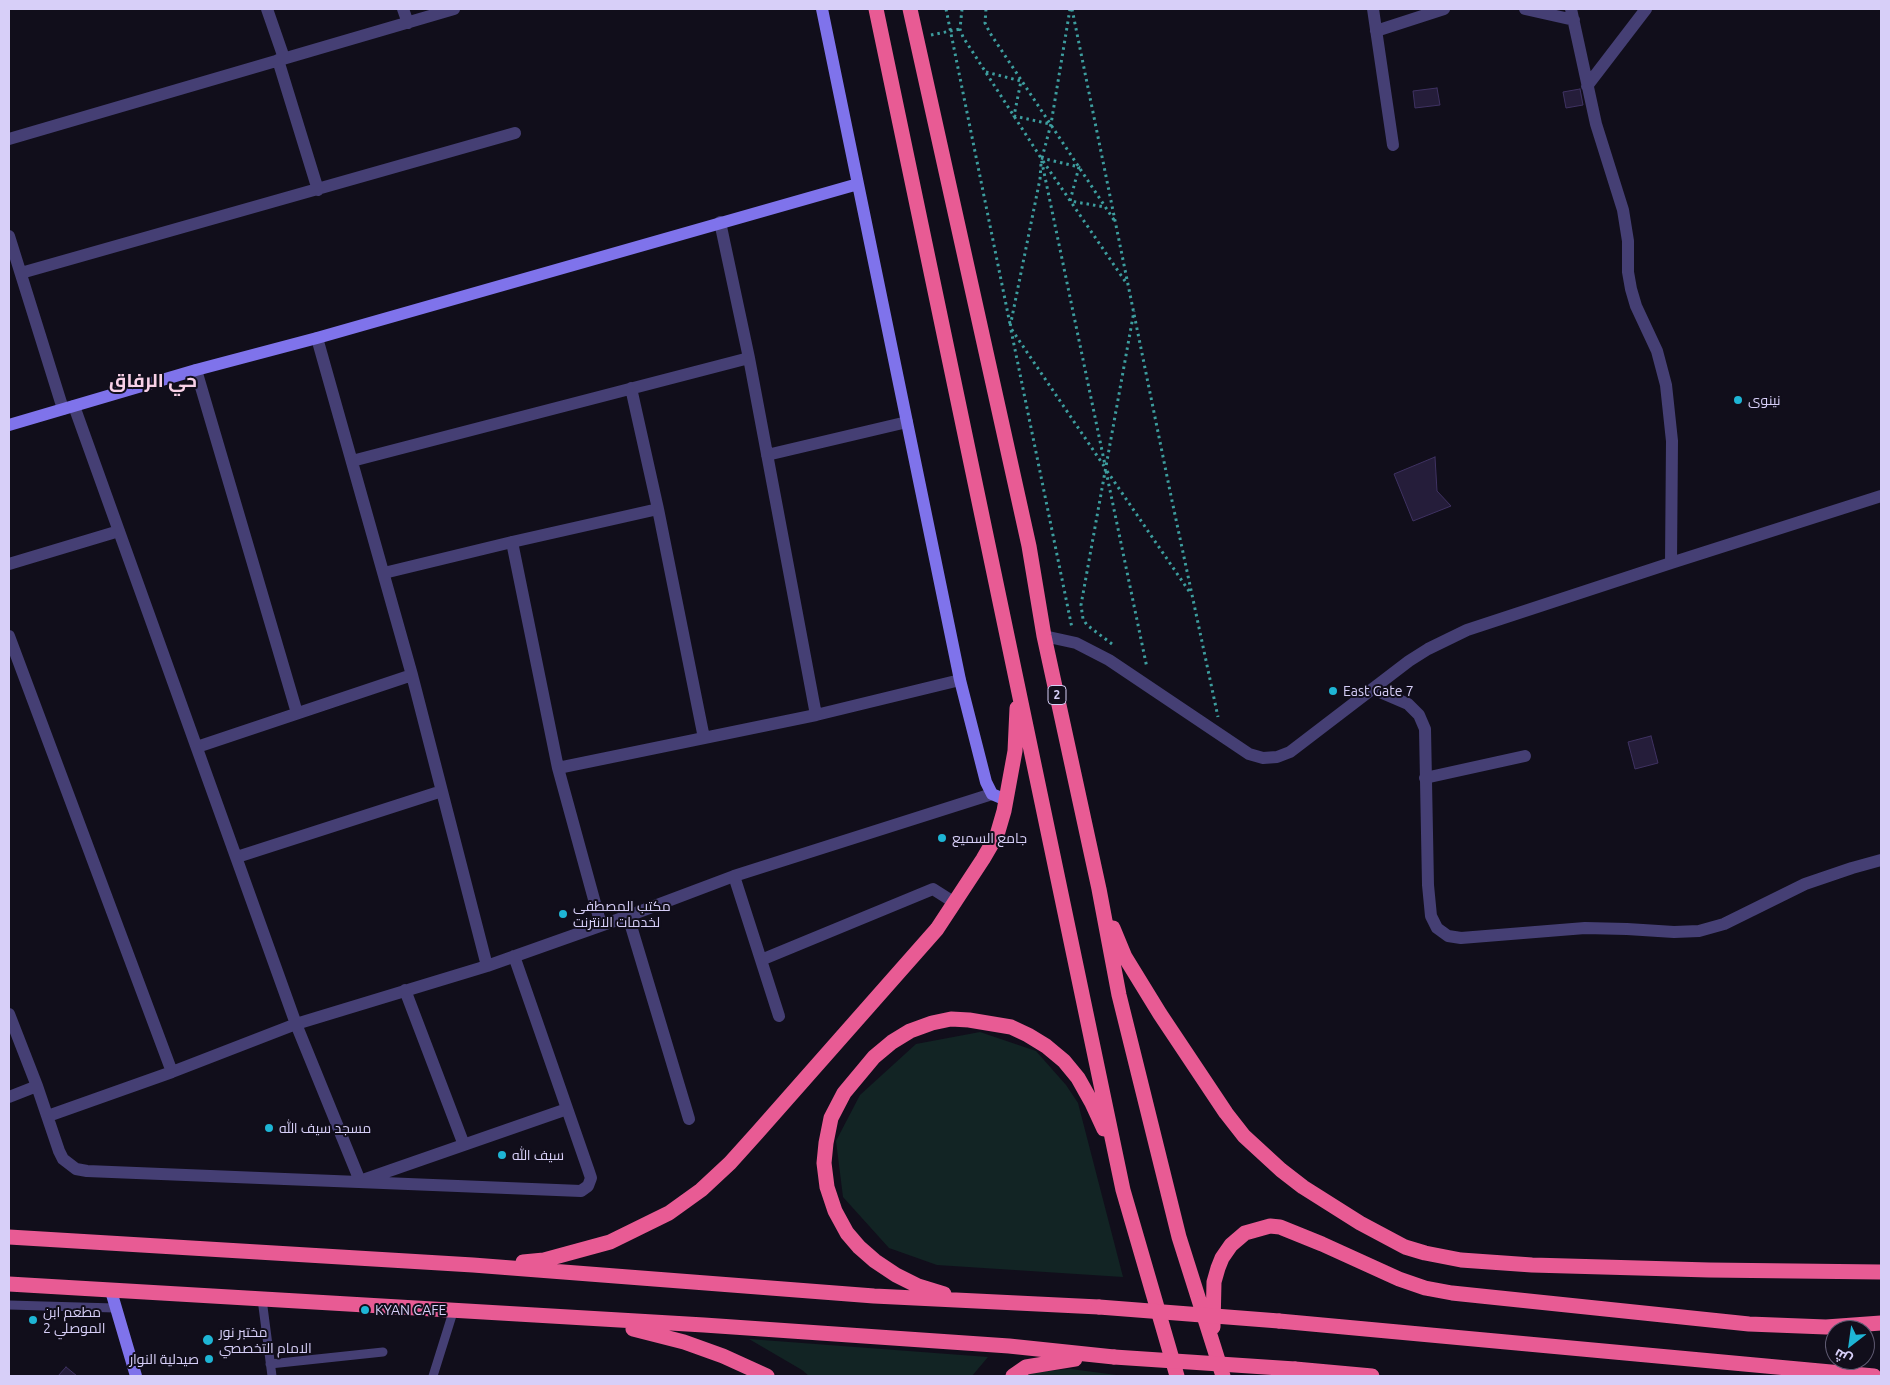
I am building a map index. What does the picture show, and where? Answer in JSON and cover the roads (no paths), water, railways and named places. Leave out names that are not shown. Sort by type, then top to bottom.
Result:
[{"type":"highway","points":[[876,9],[1123,1190]]},
{"type":"highway","name":"2","points":[[910,9],[1029,546],[1044,636],[1099,890],[1119,995],[1179,1237],[1223,1376]]},
{"type":"highway","points":[[473,1265],[509,1264],[544,1260],[610,1242],[669,1213],[701,1190],[730,1163],[770,1119],[937,929],[997,835],[999,797],[1015,751],[1015,678],[1010,647]]},
{"type":"highway","points":[[1099,890],[1115,935],[1142,985],[1226,1113],[1244,1136],[1281,1170],[1303,1187],[1360,1223],[1405,1247],[1461,1260],[1532,1265],[1881,1272]]},
{"type":"highway","points":[[967,1300],[918,1286],[896,1275],[875,1261],[859,1247],[847,1232],[835,1211],[827,1187],[824,1162],[832,1118],[844,1093],[858,1074],[892,1042],[910,1031],[951,1019],[990,1022],[1011,1027],[1028,1034],[1058,1056],[1078,1078],[1102,1124],[1177,1376]]},
{"type":"highway","points":[[1215,1353],[1213,1320],[1214,1282],[1218,1268],[1226,1252],[1236,1239],[1252,1229],[1270,1226],[1280,1227],[1399,1279],[1425,1288],[1750,1324],[1826,1327],[1881,1323]]},
{"type":"highway","points":[[9,1237],[473,1265],[874,1296],[1100,1307],[1279,1321],[1874,1376]]},
{"type":"highway","points":[[9,1284],[454,1309],[572,1319],[704,1325],[1009,1346],[1096,1356],[1372,1376]]},
{"type":"highway","points":[[572,1319],[643,1331],[684,1342],[767,1376]]},
{"type":"highway","points":[[1012,1376],[1026,1367],[1096,1356]]},
{"type":"street","points":[[267,9],[318,190]]},
{"type":"street","points":[[403,9],[408,23]]},
{"type":"street","points":[[9,139],[454,9]]},
{"type":"street","points":[[48,1116],[172,1072],[296,1024],[486,966],[734,876],[999,797],[986,782],[960,680],[822,9]]},
{"type":"street","points":[[1373,9],[1393,145]]},
{"type":"street","points":[[1376,31],[1444,9]]},
{"type":"street","points":[[1525,9],[1572,14],[1596,124],[1623,210],[1628,242],[1628,272],[1631,289],[1636,306],[1657,351],[1666,384],[1672,441],[1670,563]]},
{"type":"street","points":[[1587,86],[1646,9]]},
{"type":"street","points":[[21,273],[515,133]]},
{"type":"street","points":[[9,425],[196,370],[317,338],[858,184]]},
{"type":"street","points":[[720,222],[749,358],[816,715]]},
{"type":"street","points":[[9,236],[68,407],[119,532],[296,1024],[360,1181]]},
{"type":"street","points":[[317,338],[412,675],[486,966]]},
{"type":"street","points":[[352,461],[749,358]]},
{"type":"street","points":[[196,370],[297,713]]},
{"type":"street","points":[[632,388],[704,738]]},
{"type":"street","points":[[767,455],[907,422]]},
{"type":"street","points":[[1044,636],[1076,643],[1109,660],[1249,754],[1263,758],[1277,757],[1290,752],[1409,661],[1428,649],[1468,630],[1881,496]]},
{"type":"street","points":[[384,574],[512,542],[658,509]]},
{"type":"street","points":[[9,564],[119,532]]},
{"type":"street","points":[[512,542],[558,768],[601,925]]},
{"type":"street","points":[[9,636],[172,1072]]},
{"type":"street","points":[[197,747],[412,675]]},
{"type":"street","points":[[558,768],[816,715],[960,680]]},
{"type":"street","points":[[1372,689],[1401,700],[1414,709],[1422,722],[1426,736],[1428,885],[1431,916],[1442,933],[1454,938],[1585,928],[1627,928],[1674,932],[1700,931],[1724,924],[1805,884],[1881,860]]},
{"type":"street","points":[[1426,778],[1525,756]]},
{"type":"street","points":[[236,857],[442,791]]},
{"type":"street","points":[[734,876],[779,1016]]},
{"type":"street","points":[[761,960],[933,889],[955,903]]},
{"type":"street","points":[[628,916],[689,1119]]},
{"type":"street","points":[[9,1014],[64,1159],[76,1169],[581,1191],[588,1186],[591,1178],[514,956]]},
{"type":"street","points":[[405,990],[464,1145]]},
{"type":"street","points":[[9,1097],[37,1086]]},
{"type":"street","points":[[360,1181],[567,1109]]},
{"type":"street","points":[[111,1291],[136,1376]]},
{"type":"lane","points":[[262,1299],[272,1376]]},
{"type":"lane","points":[[9,1305],[115,1308]]},
{"type":"lane","points":[[433,1376],[454,1309]]},
{"type":"lane","points":[[270,1364],[383,1352]]},
{"type":"place","name":"نينوى","points":[[1738,400]]},
{"type":"place","name":"East Gate 7","points":[[1333,691]]},
{"type":"place","name":"جامع السميع","points":[[942,838]]},
{"type":"place","name":"مكتب المصطفى لخدمات الانترنت","points":[[563,914]]},
{"type":"place","name":"مسجد سيف الله","points":[[269,1128]]},
{"type":"place","name":"سيف الله","points":[[502,1155]]},
{"type":"place","name":"KYAN CAFE","points":[[365,1310]]},
{"type":"place","name":"مطعم ابن الموصلي 2","points":[[33,1320]]},
{"type":"place","name":"مختبر نور الامام التخصصي","points":[[208,1340]]},
{"type":"place","name":"صيدلية النوار","points":[[209,1359]]},
{"type":"district","name":"حي الرفاق","points":[[153,381]]}]
